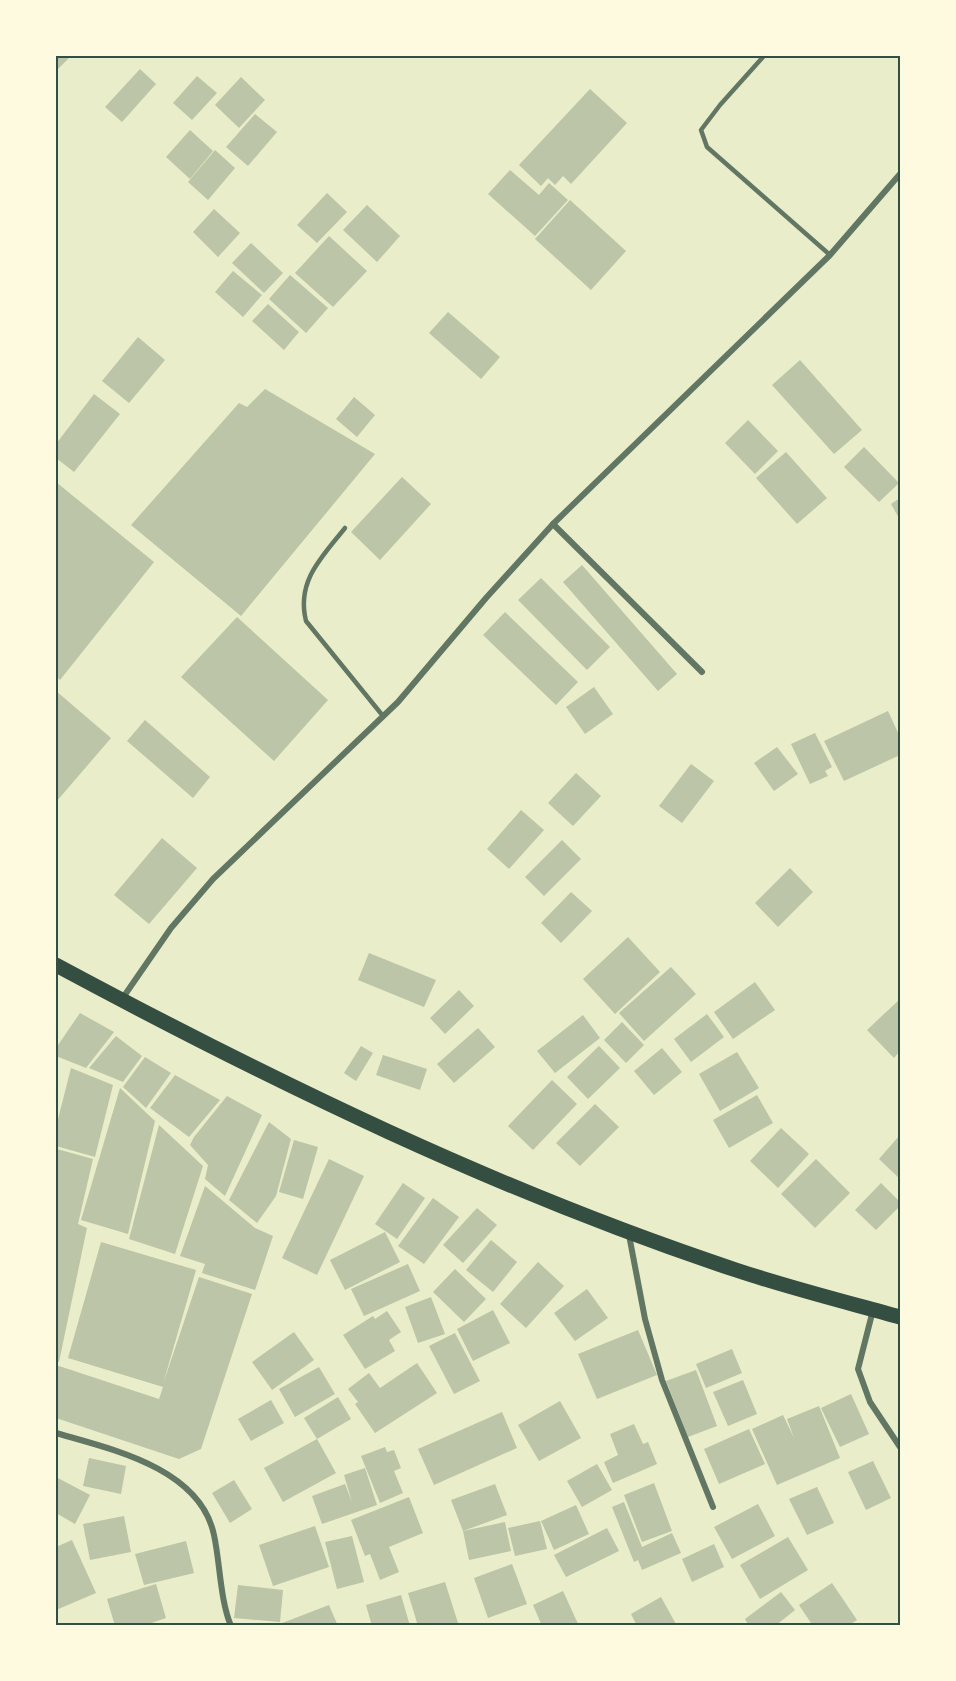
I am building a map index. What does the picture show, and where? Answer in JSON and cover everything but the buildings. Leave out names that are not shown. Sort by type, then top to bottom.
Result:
[{"type":"main road","points":[[56,964],[236,1060],[362,1119],[517,1187],[628,1231],[737,1270],[900,1317]]},
{"type":"street","points":[[121,1000],[171,928],[213,879],[398,702],[486,598],[553,524],[830,255],[900,174]]},
{"type":"street","points":[[553,524],[702,672]]},
{"type":"street","points":[[628,1231],[645,1319],[662,1380],[713,1507]]},
{"type":"street","points":[[873,1310],[858,1369],[870,1402],[900,1447]]},
{"type":"street","points":[[56,1433],[126,1454],[155,1467],[181,1485],[203,1506],[214,1532],[231,1626]]},
{"type":"lane","points":[[763,57],[701,130],[707,147],[830,255]]},
{"type":"lane","points":[[345,528],[310,573],[302,604],[306,621],[383,716]]}]
